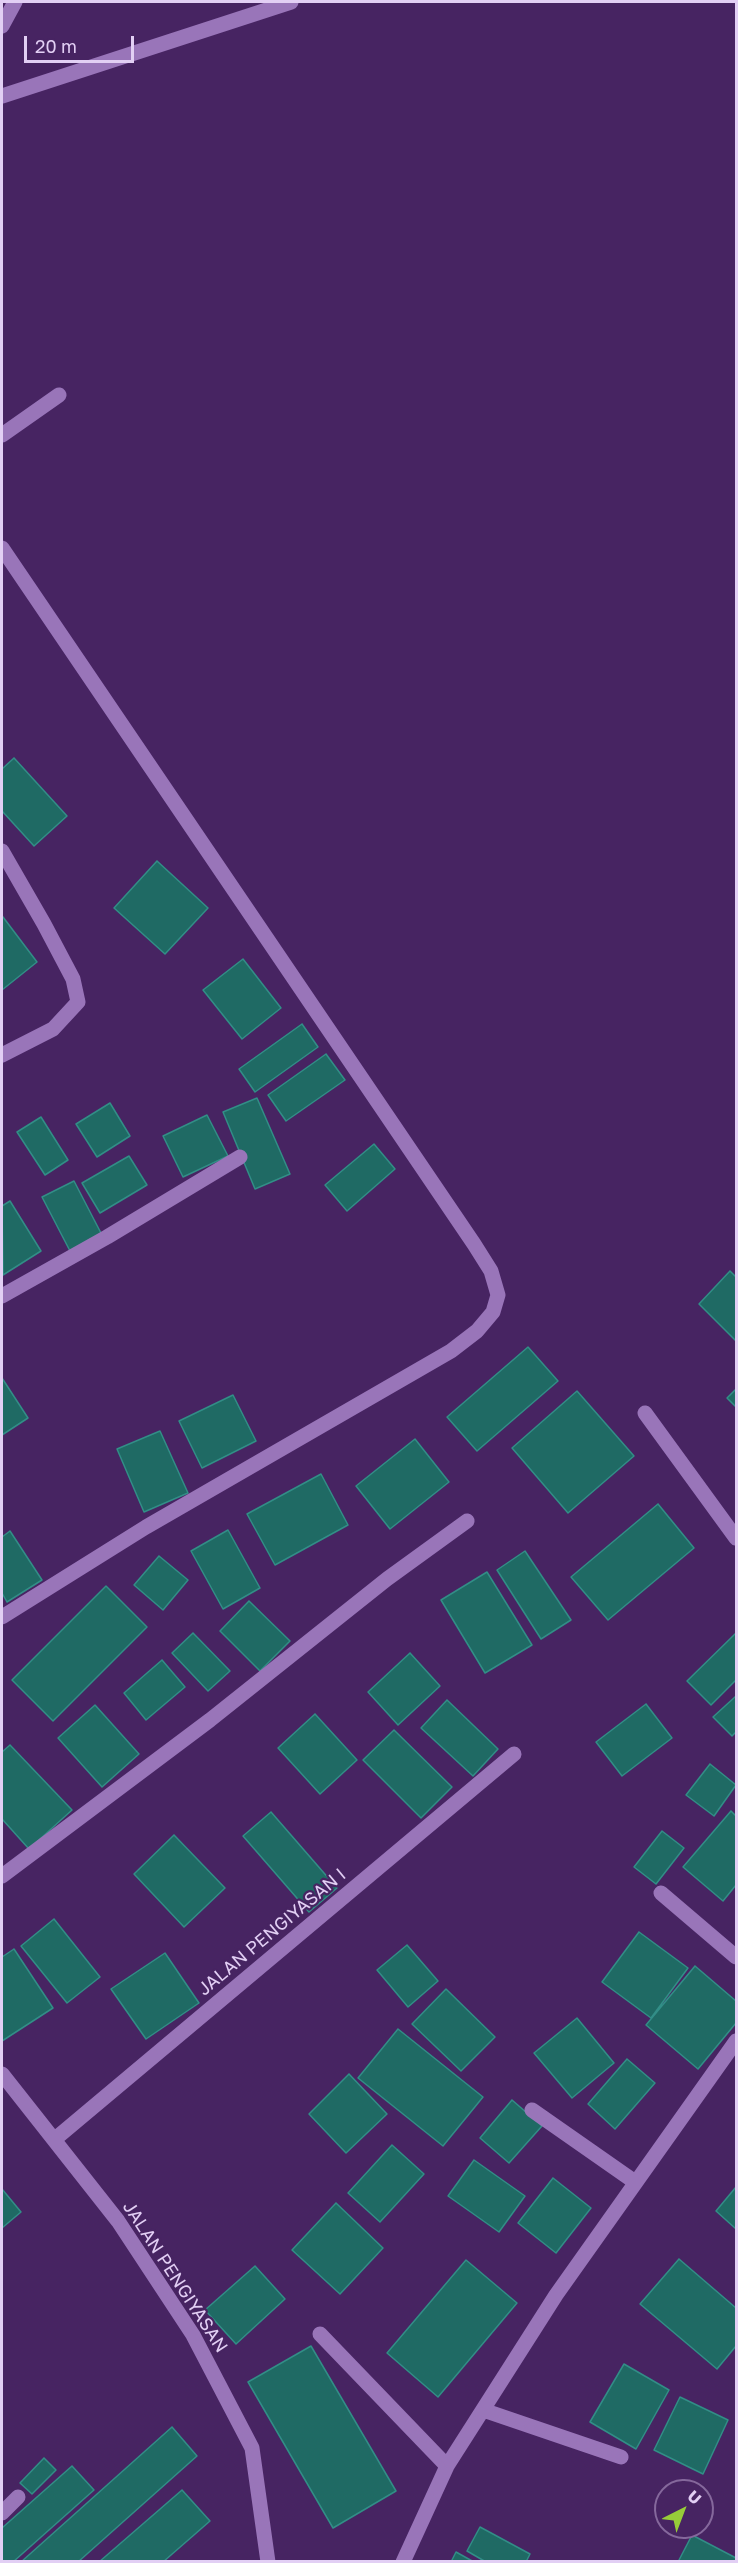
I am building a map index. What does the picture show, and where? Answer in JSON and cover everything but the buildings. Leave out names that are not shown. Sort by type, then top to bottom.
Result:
[{"type":"street","points":[[2,26],[15,2]]},
{"type":"street","points":[[2,96],[291,2]]},
{"type":"street","points":[[2,435],[59,395]]},
{"type":"street","points":[[2,548],[474,1244],[491,1271],[498,1295],[493,1312],[477,1332],[451,1351],[146,1527],[2,1617]]},
{"type":"street","points":[[2,850],[73,980],[78,1002],[53,1029],[2,1055]]},
{"type":"street","points":[[2,1296],[97,1243],[240,1157]]},
{"type":"street","points":[[645,1413],[736,1538]]},
{"type":"street","points":[[2,1876],[210,1720],[387,1579],[467,1521]]},
{"type":"street","name":"JALAN PENGIYASAN I","points":[[55,2139],[514,1754]]},
{"type":"street","points":[[661,1893],[736,1957]]},
{"type":"street","points":[[403,2562],[447,2466],[556,2295],[736,2041]]},
{"type":"street","name":"JALAN PENGIYASAN","points":[[2,2074],[118,2221],[194,2335],[252,2448],[268,2562]]},
{"type":"street","points":[[532,2110],[635,2182]]},
{"type":"street","points":[[320,2334],[447,2466]]},
{"type":"street","points":[[483,2410],[621,2457]]},
{"type":"street","points":[[2,2513],[18,2497]]}]
